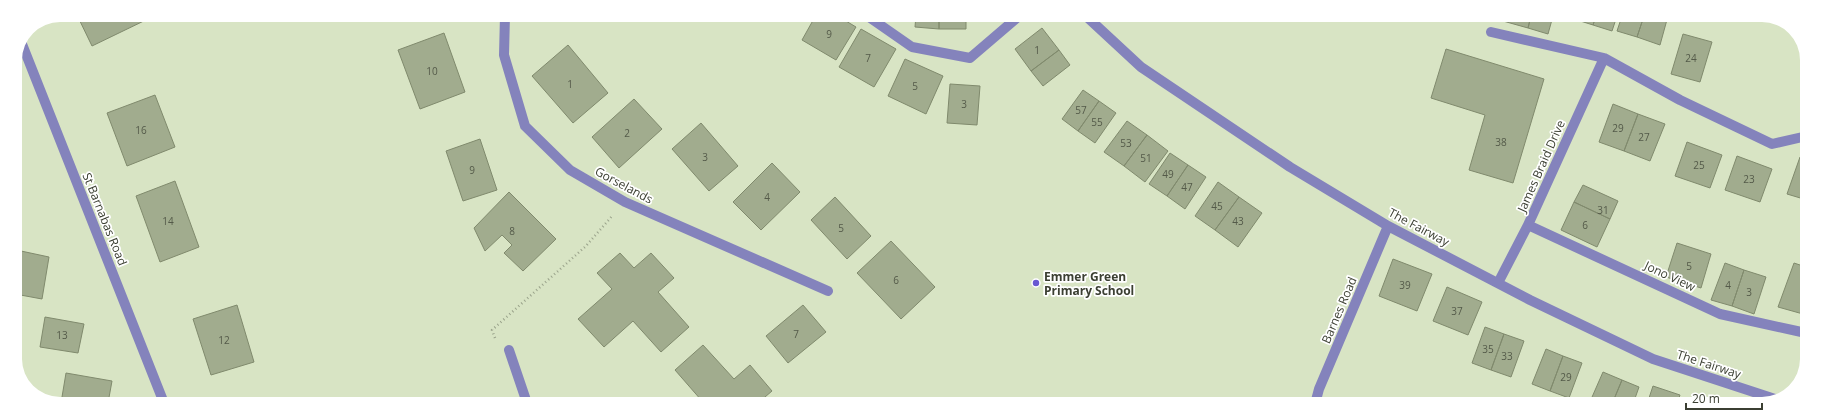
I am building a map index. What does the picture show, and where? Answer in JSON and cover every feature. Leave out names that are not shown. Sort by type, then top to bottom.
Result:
[{"type":"street","name":"Gorselands","points":[[505,22],[504,55],[525,126],[570,170],[625,202],[828,291]]},
{"type":"street","points":[[876,22],[912,47],[970,58],[1012,22]]},
{"type":"street","name":"The Fairway","points":[[1092,22],[1141,67],[1290,168],[1388,226],[1530,300],[1653,359],[1767,396]]},
{"type":"street","points":[[1491,32],[1604,58],[1680,100],[1772,144],[1800,138]]},
{"type":"street","name":"St Barnabas Road","points":[[24,49],[162,397]]},
{"type":"street","name":"James Braid Drive","points":[[1498,283],[1528,226],[1604,58]]},
{"type":"street","name":"Barnes Road","points":[[1317,397],[1388,226]]},
{"type":"street","name":"Jono View","points":[[1528,226],[1720,314],[1800,332]]},
{"type":"street","points":[[510,350],[525,397]]},
{"type":"path","points":[[497,345],[492,330],[586,246],[625,202]]},
{"type":"building","points":[[80,22],[142,22],[92,46]]},
{"type":"building","points":[[812,22],[848,22],[856,27],[836,60],[802,40]]},
{"type":"building","points":[[915,22],[939,22],[939,29],[915,27]]},
{"type":"building","points":[[939,22],[966,22],[966,29],[939,29]]},
{"type":"building","points":[[1507,22],[1530,22],[1528,28]]},
{"type":"building","points":[[1530,22],[1551,22],[1548,34],[1528,28]]},
{"type":"building","points":[[1584,22],[1594,22],[1593,25]]},
{"type":"building","points":[[1594,22],[1615,22],[1612,31],[1593,25]]},
{"type":"building","points":[[1620,22],[1642,22],[1637,37],[1617,31]]},
{"type":"building","points":[[1642,22],[1666,22],[1660,45],[1637,37]]},
{"type":"building","points":[[1042,28],[1059,50],[1031,71],[1015,49]]},
{"type":"building","points":[[861,29],[896,49],[874,87],[839,67]]},
{"type":"building","points":[[444,33],[465,92],[420,109],[398,50]]},
{"type":"building","points":[[1683,34],[1712,42],[1700,82],[1671,74]]},
{"type":"building","points":[[568,45],[608,93],[573,123],[532,76]]},
{"type":"building","points":[[1446,49],[1544,79],[1513,183],[1469,170],[1485,115],[1431,98]]},
{"type":"building","points":[[1059,50],[1070,65],[1043,86],[1031,71]]},
{"type":"building","points":[[905,59],[943,76],[926,114],[888,96]]},
{"type":"building","points":[[950,84],[980,86],[977,125],[947,123]]},
{"type":"building","points":[[1083,90],[1099,101],[1078,131],[1062,119]]},
{"type":"building","points":[[155,95],[175,147],[127,166],[107,113]]},
{"type":"building","points":[[634,99],[662,129],[619,168],[592,137]]},
{"type":"building","points":[[1099,101],[1116,113],[1095,143],[1078,131]]},
{"type":"building","points":[[1613,104],[1638,114],[1624,151],[1599,142]]},
{"type":"building","points":[[1638,114],[1665,124],[1650,161],[1624,151]]},
{"type":"building","points":[[1127,121],[1147,135],[1124,166],[1104,152]]},
{"type":"building","points":[[701,123],[738,166],[709,191],[672,149]]},
{"type":"building","points":[[1147,135],[1168,151],[1145,182],[1124,166]]},
{"type":"building","points":[[480,139],[497,190],[463,201],[446,151]]},
{"type":"building","points":[[1687,142],[1722,155],[1710,188],[1675,176]]},
{"type":"building","points":[[1170,153],[1188,165],[1167,196],[1149,184]]},
{"type":"building","points":[[1737,156],[1772,169],[1760,202],[1725,190]]},
{"type":"building","points":[[1800,157],[1800,198],[1787,194]]},
{"type":"building","points":[[772,163],[800,192],[761,230],[733,202]]},
{"type":"building","points":[[1188,165],[1206,177],[1185,209],[1167,196]]},
{"type":"building","points":[[175,181],[199,247],[160,262],[136,196]]},
{"type":"building","points":[[1218,182],[1239,197],[1215,230],[1195,216]]},
{"type":"building","points":[[1583,185],[1618,201],[1610,219],[1574,202]]},
{"type":"building","points":[[509,192],[556,239],[523,271],[504,253],[512,245],[502,235],[485,251],[474,228]]},
{"type":"building","points":[[835,197],[871,236],[847,259],[811,220]]},
{"type":"building","points":[[1239,197],[1262,213],[1238,247],[1215,230]]},
{"type":"building","points":[[1574,202],[1610,219],[1597,247],[1561,230]]},
{"type":"building","points":[[891,241],[935,287],[901,319],[857,273]]},
{"type":"building","points":[[1677,243],[1711,254],[1701,288],[1666,277]]},
{"type":"building","points":[[22,251],[49,257],[42,299],[22,295]]},
{"type":"building","points":[[620,253],[634,268],[651,253],[674,278],[658,292],[689,327],[661,352],[633,321],[604,347],[578,319],[612,289],[597,273]]},
{"type":"building","points":[[1393,259],[1432,274],[1417,311],[1379,296]]},
{"type":"building","points":[[1725,263],[1744,270],[1732,306],[1711,300]]},
{"type":"building","points":[[1794,263],[1800,265],[1800,313],[1778,307]]},
{"type":"building","points":[[1744,270],[1766,277],[1754,314],[1732,306]]},
{"type":"building","points":[[1447,287],[1482,302],[1468,335],[1433,321]]},
{"type":"building","points":[[237,305],[254,362],[211,375],[193,319]]},
{"type":"building","points":[[803,305],[826,332],[788,363],[766,336]]},
{"type":"building","points":[[45,317],[84,324],[78,353],[40,347]]},
{"type":"building","points":[[1485,327],[1504,334],[1491,370],[1472,363]]},
{"type":"building","points":[[1504,334],[1524,341],[1511,377],[1491,370]]},
{"type":"building","points":[[703,345],[734,379],[750,365],[772,391],[765,397],[699,397],[675,370]]},
{"type":"building","points":[[1546,349],[1563,356],[1550,391],[1532,384]]},
{"type":"building","points":[[1563,356],[1582,363],[1569,397],[1550,391]]},
{"type":"building","points":[[1603,372],[1622,380],[1615,397],[1592,397]]},
{"type":"building","points":[[66,373],[112,381],[109,397],[62,397]]},
{"type":"building","points":[[1622,380],[1639,387],[1635,397],[1615,397]]},
{"type":"building","points":[[1653,386],[1680,395],[1679,397],[1649,397]]},
{"type":"place","name":"Emmer Green Primary School","points":[[1036,283]]}]
